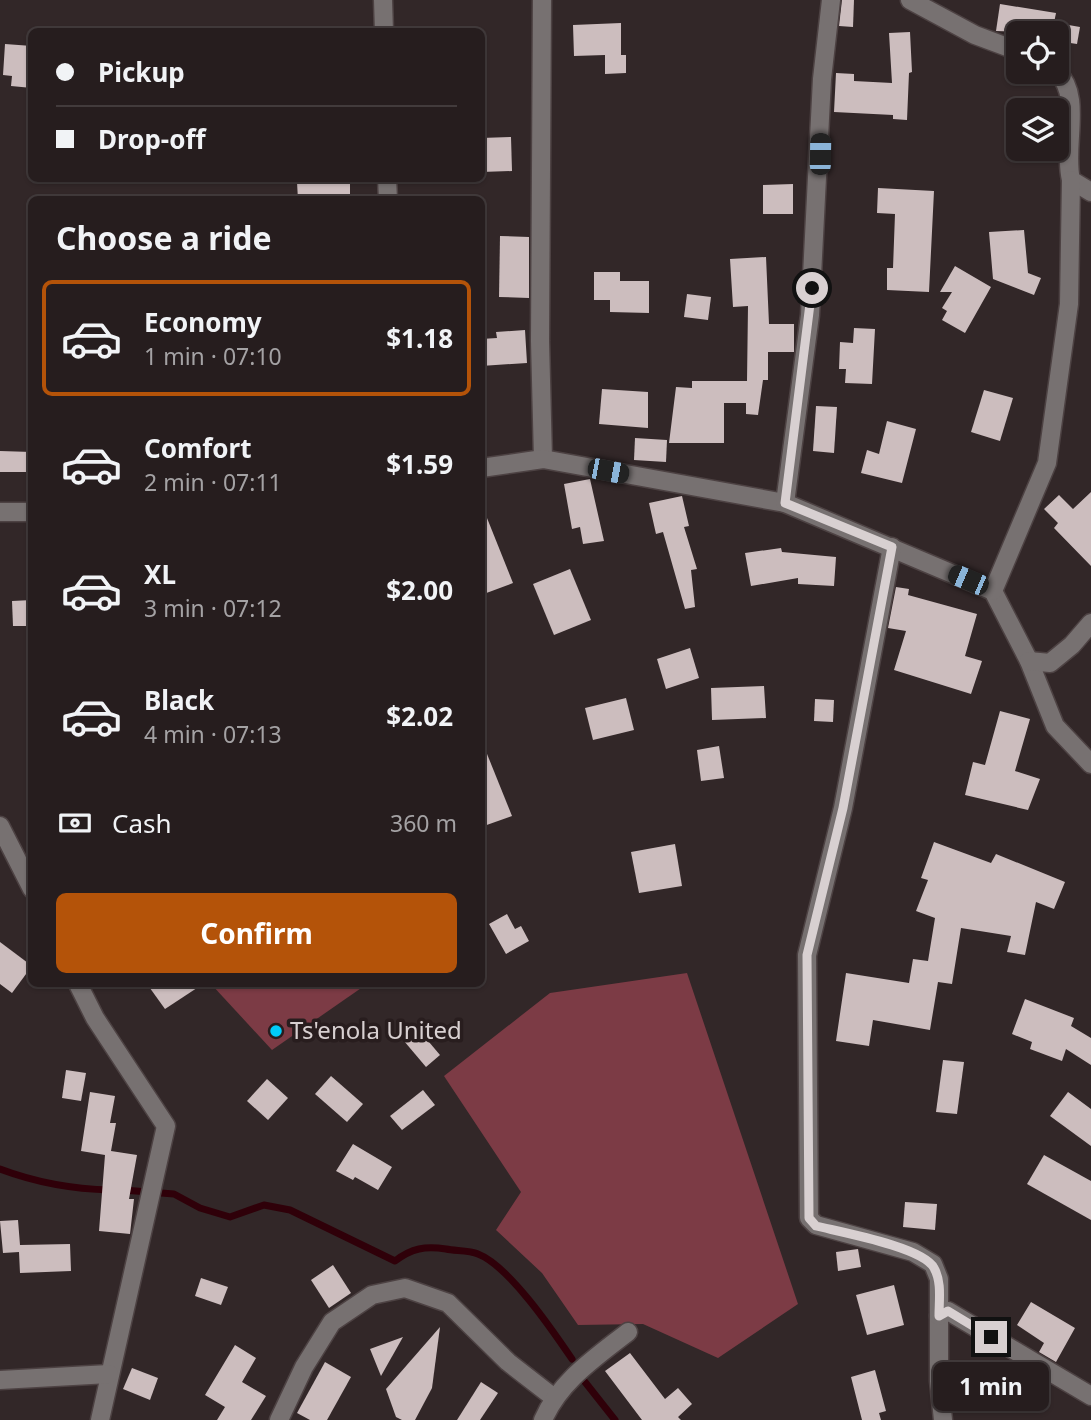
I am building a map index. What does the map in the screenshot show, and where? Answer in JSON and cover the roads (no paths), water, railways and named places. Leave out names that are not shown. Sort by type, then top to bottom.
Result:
[{"type":"street","points":[[383,0],[384,28]]},
{"type":"street","points":[[542,0],[540,341],[543,459]]},
{"type":"street","points":[[785,503],[810,315],[822,79],[831,0]]},
{"type":"street","points":[[910,0],[975,35],[1006,47]]},
{"type":"street","points":[[993,591],[1047,463],[1069,304],[1071,180],[1067,162],[1071,100],[1068,84]]},
{"type":"street","points":[[1071,180],[1091,192]]},
{"type":"street","points":[[485,467],[543,459],[785,503],[993,591],[1029,661],[1055,726],[1091,764]]},
{"type":"street","points":[[0,512],[28,512]]},
{"type":"street","points":[[892,547],[843,808],[807,955],[809,1218],[816,1226],[913,1252],[933,1264],[939,1279],[939,1381],[943,1420]]},
{"type":"street","points":[[1029,661],[1050,663],[1072,645],[1091,623]]},
{"type":"street","points":[[0,825],[28,882]]},
{"type":"street","points":[[80,987],[95,1018],[166,1126],[100,1420]]},
{"type":"street","points":[[279,1420],[304,1367],[332,1322],[372,1295],[405,1288],[448,1303],[508,1362],[553,1397]]},
{"type":"street","points":[[939,1316],[948,1311],[1091,1396]]},
{"type":"street","points":[[543,1420],[553,1397],[584,1366],[628,1332]]},
{"type":"street","points":[[0,1380],[109,1374]]},
{"type":"waterway","points":[[0,1169],[54,1184],[111,1190]]},
{"type":"waterway","points":[[123,1190],[174,1194],[200,1208],[230,1217],[264,1205],[290,1210],[395,1261],[407,1253],[425,1248],[478,1254],[490,1261],[516,1285],[572,1359]]},
{"type":"waterway","points":[[585,1382],[615,1420]]},
{"type":"place","name":"Ts'enola United","points":[[276,1031]]}]
